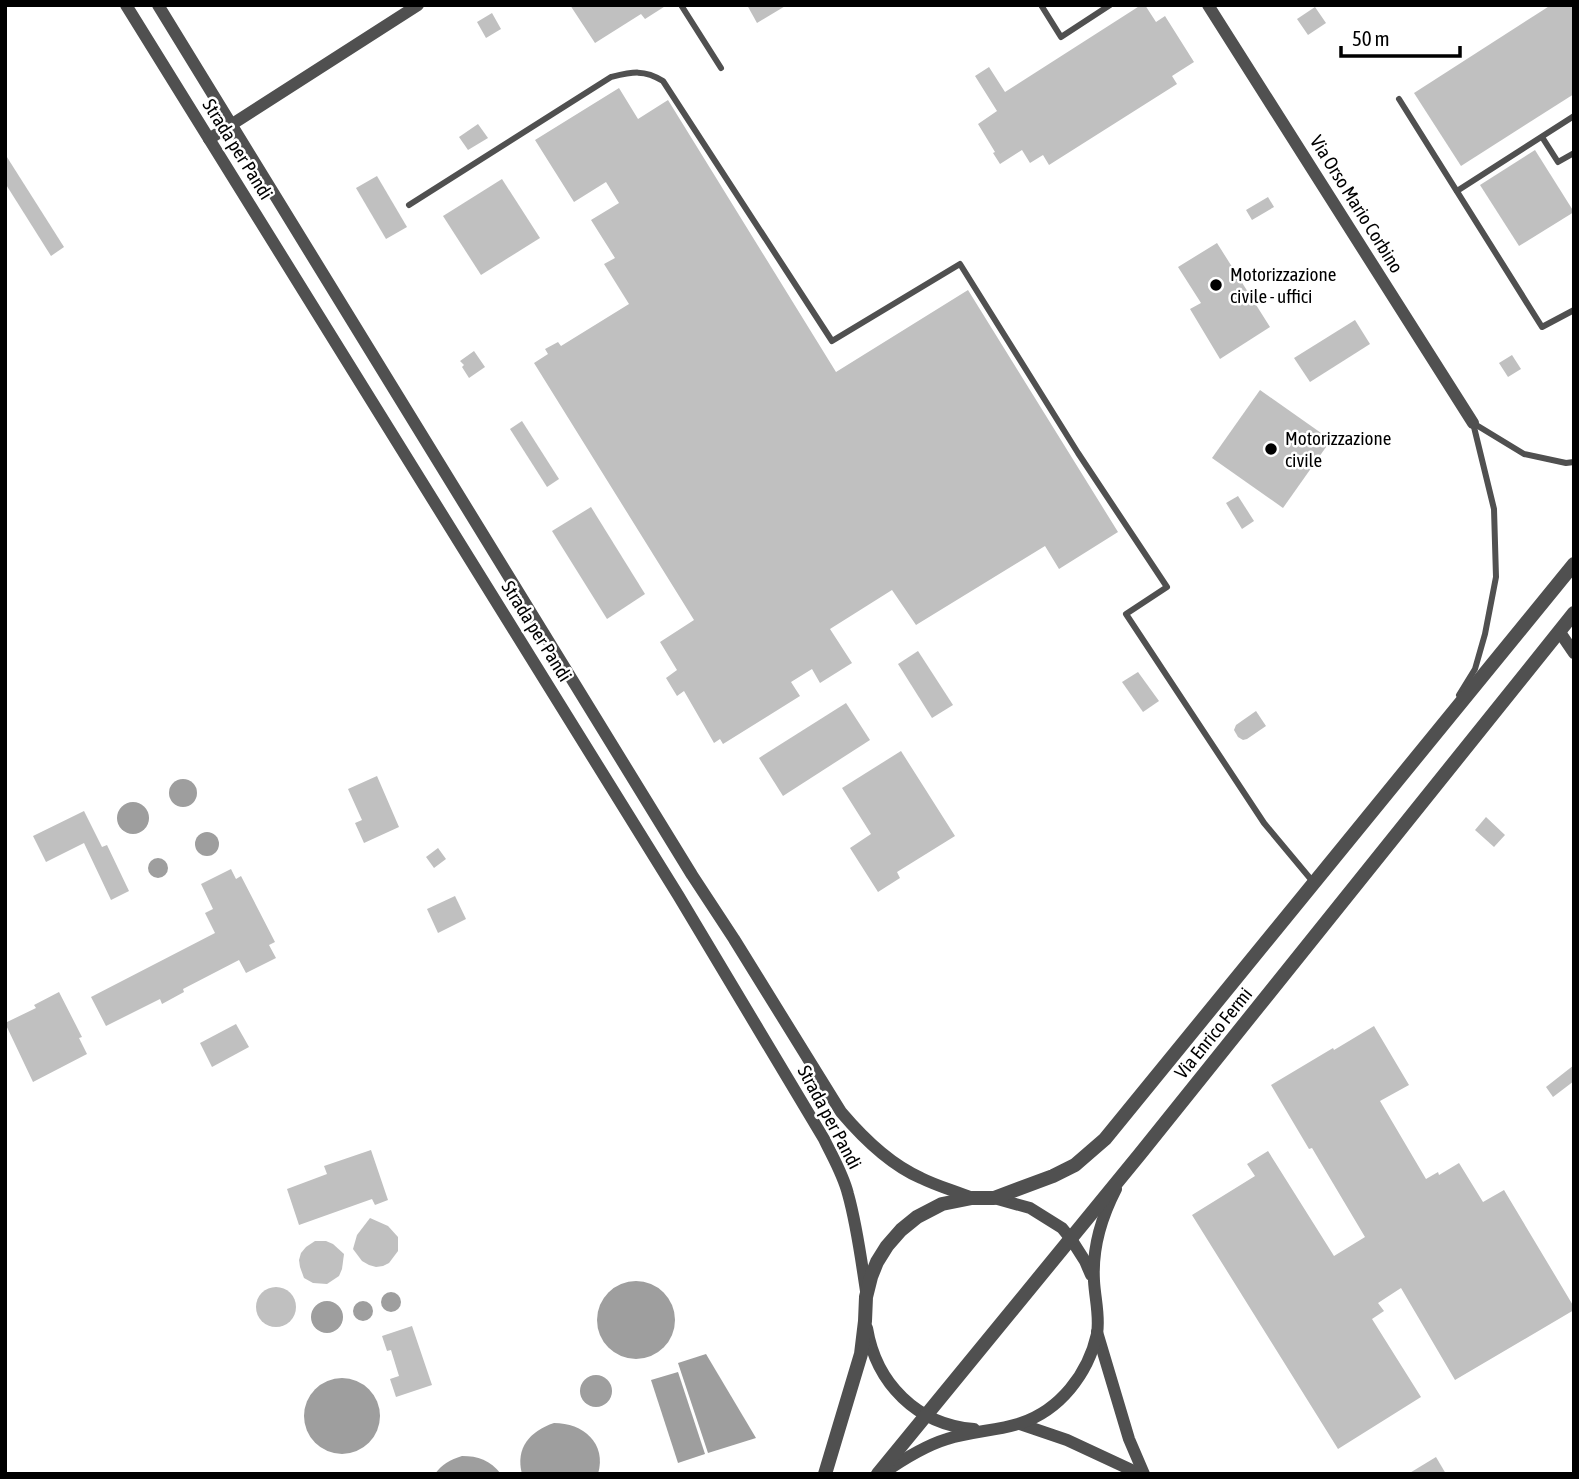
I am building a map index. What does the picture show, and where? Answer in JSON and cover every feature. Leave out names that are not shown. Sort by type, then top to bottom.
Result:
[{"type":"street","name":"Strada per Pandi","points":[[126,5],[678,895],[824,1139],[848,1192],[861,1255],[866,1297]]},
{"type":"street","name":"Strada per Pandi","points":[[158,5],[841,1112],[858,1132],[898,1164],[919,1177],[972,1198]]},
{"type":"street","points":[[209,139],[418,5]]},
{"type":"street","name":"Via Orso Mario Corbino","points":[[1208,5],[1474,423]]},
{"type":"street","name":"Via Enrico Fermi","points":[[825,1474],[861,1354],[866,1297],[871,1277],[887,1246],[917,1217],[942,1204],[972,1198],[994,1198],[1052,1177],[1089,1154],[1119,1123],[1574,564]]},
{"type":"street","name":"Via Enrico Fermi","points":[[880,1474],[1574,613]]},
{"type":"street","points":[[1559,631],[1574,653]]},
{"type":"street","points":[[880,1474],[948,1438],[1020,1424],[1040,1414],[1060,1399],[1077,1381],[1090,1357],[1097,1332],[1094,1262],[1098,1233],[1105,1210],[1122,1176]]},
{"type":"street","points":[[994,1198],[1030,1208],[1062,1228],[1085,1261],[1094,1282]]},
{"type":"street","points":[[866,1321],[869,1345],[879,1368],[893,1389],[926,1416],[958,1428],[988,1430]]},
{"type":"street","points":[[1097,1332],[1142,1474]]},
{"type":"street","points":[[1020,1424],[1067,1440],[1142,1474]]},
{"type":"lane","points":[[681,5],[721,68]]},
{"type":"lane","points":[[1041,5],[1061,37],[1110,5]]},
{"type":"lane","points":[[409,205],[611,77],[632,72],[651,73],[663,81],[832,341],[960,264],[1078,453],[1167,587],[1126,614],[1264,823],[1314,883]]},
{"type":"lane","points":[[1399,99],[1542,327],[1574,310]]},
{"type":"lane","points":[[1457,191],[1574,116]]},
{"type":"lane","points":[[1542,137],[1558,162],[1574,153]]},
{"type":"lane","points":[[1474,423],[1524,454],[1566,463],[1574,462]]},
{"type":"lane","points":[[1439,728],[1475,669],[1496,577],[1494,509],[1474,423]]},
{"type":"shaded area","points":[[183,779],[193,783],[197,793],[193,803],[183,807],[173,803],[169,793],[173,783]]},
{"type":"shaded area","points":[[133,802],[144,807],[149,818],[144,829],[133,834],[122,829],[117,818],[122,807]]},
{"type":"shaded area","points":[[207,832],[216,835],[219,844],[216,853],[207,856],[198,853],[195,844],[198,835]]},
{"type":"shaded area","points":[[154,858],[162,858],[168,868],[162,878],[154,878],[148,872],[148,864]]},
{"type":"shaded area","points":[[628,1281],[644,1281],[658,1287],[669,1298],[675,1312],[675,1328],[669,1342],[658,1353],[644,1359],[628,1359],[614,1353],[603,1342],[597,1328],[597,1312],[603,1298],[614,1287]]},
{"type":"shaded area","points":[[391,1292],[398,1295],[401,1302],[398,1309],[391,1312],[384,1309],[381,1302],[384,1295]]},
{"type":"shaded area","points":[[327,1301],[339,1305],[343,1317],[339,1329],[327,1333],[315,1329],[311,1317],[315,1305]]},
{"type":"shaded area","points":[[363,1301],[370,1304],[373,1311],[370,1318],[363,1321],[356,1318],[353,1311],[356,1304]]},
{"type":"shaded area","points":[[706,1354],[756,1438],[708,1453],[678,1363]]},
{"type":"shaded area","points":[[678,1372],[705,1454],[678,1463],[651,1380]]},
{"type":"shaded area","points":[[596,1375],[607,1380],[612,1391],[607,1402],[596,1407],[585,1402],[580,1391],[585,1380]]},
{"type":"shaded area","points":[[335,1378],[349,1378],[363,1384],[374,1395],[380,1416],[377,1431],[369,1443],[349,1454],[335,1454],[321,1448],[310,1437],[304,1423],[304,1409],[310,1395],[321,1384]]},
{"type":"shaded area","points":[[554,1423],[574,1427],[590,1437],[599,1453],[598,1474],[522,1474],[521,1456],[526,1442],[545,1426]]},
{"type":"shaded area","points":[[462,1456],[483,1460],[493,1465],[501,1474],[435,1474],[447,1463]]},
{"type":"building","points":[[570,5],[667,5],[645,19],[641,14],[595,43]]},
{"type":"building","points":[[747,5],[787,5],[757,23]]},
{"type":"building","points":[[1141,5],[1145,5],[1156,22],[1165,16],[1194,62],[1172,76],[1177,84],[1049,165],[1043,155],[1030,163],[1022,150],[1000,164],[978,124],[997,111],[975,76],[989,67],[1005,92]]},
{"type":"building","points":[[1551,5],[1574,5],[1574,94],[1461,166],[1414,93]]},
{"type":"building","points":[[1315,7],[1326,23],[1308,35],[1297,19]]},
{"type":"building","points":[[492,13],[501,29],[486,38],[477,22]]},
{"type":"building","points":[[619,88],[638,119],[668,100],[836,372],[968,290],[1118,532],[1059,569],[1045,546],[916,625],[892,590],[830,629],[852,663],[820,683],[812,669],[791,682],[800,696],[723,744],[720,739],[714,743],[684,691],[677,696],[666,678],[677,670],[660,642],[694,620],[534,363],[548,354],[545,349],[558,342],[561,346],[629,304],[604,264],[615,258],[591,220],[619,203],[606,182],[574,202],[535,140]]},
{"type":"building","points":[[478,124],[488,138],[468,150],[459,137]]},
{"type":"building","points":[[1535,150],[1574,212],[1519,246],[1480,185]]},
{"type":"building","points":[[5,154],[64,247],[51,256],[5,183]]},
{"type":"building","points":[[377,176],[407,227],[386,239],[356,188]]},
{"type":"building","points":[[502,179],[540,238],[481,275],[443,216]]},
{"type":"building","points":[[1268,197],[1274,207],[1252,220],[1246,210]]},
{"type":"building","name":"Motorizzazione civile - uffici","points":[[1217,243],[1270,327],[1220,359],[1190,309],[1201,303],[1178,267]]},
{"type":"building","points":[[1355,320],[1370,344],[1310,382],[1294,358]]},
{"type":"building","points":[[474,351],[485,367],[469,378],[460,361]]},
{"type":"building","points":[[1512,355],[1521,369],[1508,377],[1499,363]]},
{"type":"building","name":"Motorizzazione civile","points":[[1260,390],[1331,440],[1283,508],[1212,458]]},
{"type":"building","points":[[522,421],[559,479],[547,487],[510,429]]},
{"type":"building","points":[[1238,496],[1254,521],[1242,529],[1226,503]]},
{"type":"building","points":[[591,507],[645,594],[607,619],[552,531]]},
{"type":"building","points":[[918,651],[953,705],[932,718],[898,664]]},
{"type":"building","points":[[1138,672],[1159,701],[1143,712],[1122,682]]},
{"type":"building","points":[[846,703],[870,740],[783,796],[759,758]]},
{"type":"building","points":[[1256,711],[1266,726],[1243,740],[1234,730],[1236,725]]},
{"type":"building","points":[[901,751],[955,836],[897,872],[900,878],[878,892],[850,848],[871,834],[842,788]]},
{"type":"building","points":[[377,776],[399,827],[364,843],[355,823],[362,820],[348,789]]},
{"type":"building","points":[[84,811],[102,847],[107,845],[129,891],[111,900],[84,843],[46,862],[33,836]]},
{"type":"building","points":[[1486,817],[1505,835],[1494,847],[1475,830]]},
{"type":"building","points":[[438,848],[446,859],[434,868],[426,857]]},
{"type":"building","points":[[231,869],[236,879],[241,876],[275,942],[269,945],[276,958],[246,973],[239,960],[183,989],[184,992],[162,1004],[160,999],[106,1026],[91,997],[215,933],[205,913],[213,909],[201,884]]},
{"type":"building","points":[[455,896],[466,919],[438,933],[427,909]]},
{"type":"building","points":[[59,992],[82,1037],[79,1038],[87,1054],[33,1082],[5,1023],[36,1008],[34,1005]]},
{"type":"building","points":[[236,1024],[249,1047],[212,1067],[200,1043]]},
{"type":"building","points":[[1374,1026],[1409,1085],[1380,1101],[1426,1179],[1459,1163],[1483,1202],[1504,1190],[1574,1310],[1455,1380],[1401,1288],[1378,1303],[1384,1311],[1372,1319],[1421,1397],[1338,1449],[1192,1215],[1255,1176],[1247,1164],[1268,1151],[1334,1256],[1365,1237],[1271,1085]]},
{"type":"building","points":[[1574,1065],[1574,1081],[1553,1097],[1546,1087]]},
{"type":"building","points":[[371,1150],[388,1200],[375,1205],[372,1199],[299,1225],[287,1189],[327,1174],[324,1166]]},
{"type":"building","points":[[370,1218],[388,1226],[398,1237],[398,1251],[389,1263],[383,1266],[369,1265],[362,1261],[353,1249],[357,1235]]},
{"type":"building","points":[[315,1241],[333,1244],[344,1254],[339,1276],[327,1284],[313,1283],[304,1278],[300,1267],[301,1253]]},
{"type":"building","points":[[276,1287],[284,1288],[290,1293],[295,1299],[295,1315],[290,1321],[284,1326],[276,1327],[268,1326],[262,1321],[257,1315],[256,1307],[257,1299],[262,1293],[268,1288]]},
{"type":"building","points":[[412,1326],[432,1385],[396,1397],[390,1379],[399,1376],[391,1350],[387,1351],[382,1336]]},
{"type":"building","points":[[1436,1457],[1446,1474],[1408,1474]]},
{"type":"place","name":"Motorizzazione civile - uffici","points":[[1216,285]]},
{"type":"place","name":"Motorizzazione civile","points":[[1271,449]]}]
